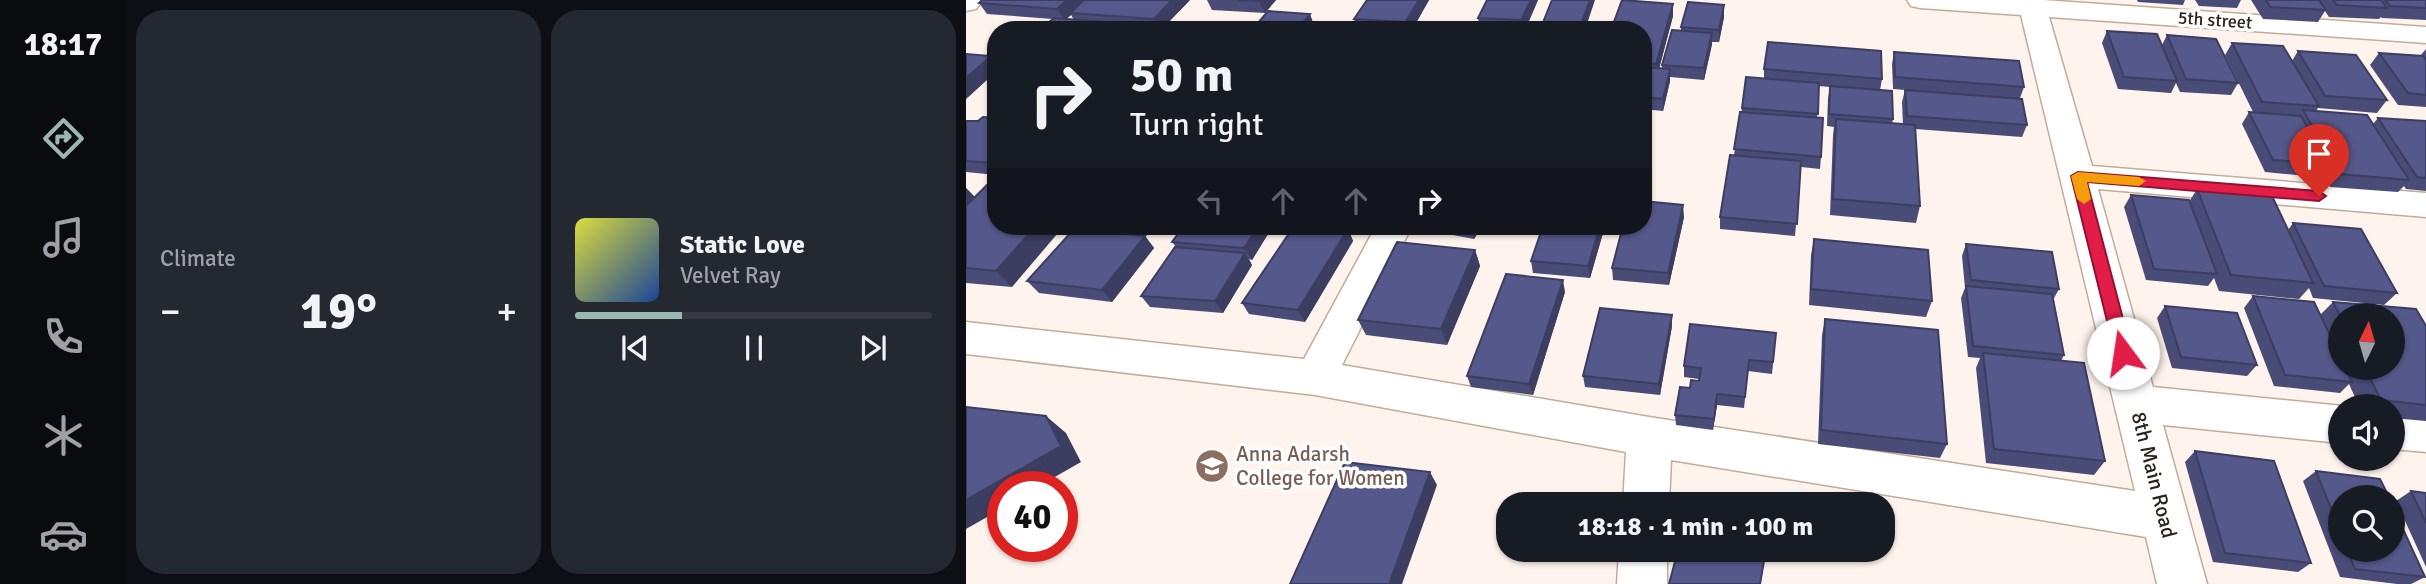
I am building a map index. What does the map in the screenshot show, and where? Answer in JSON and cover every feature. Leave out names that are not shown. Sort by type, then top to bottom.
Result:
[{"type":"street","name":"5th street","points":[[1920,0],[2031,4],[2426,36]]},
{"type":"street","name":"8th Main Road","points":[[2031,4],[2078,176],[2182,584]]},
{"type":"street","points":[[2078,176],[2426,205]]},
{"type":"street","points":[[1315,378],[1389,235]]},
{"type":"street","points":[[966,338],[1315,378],[1649,437],[2165,519]]},
{"type":"street","points":[[2136,404],[2328,423]]},
{"type":"street","points":[[2405,431],[2426,433]]},
{"type":"street","points":[[1647,492],[1649,437]]},
{"type":"street","points":[[1642,584],[1643,562]]},
{"type":"building","points":[[982,0],[1067,0],[1057,9],[979,3]]},
{"type":"building","points":[[1084,0],[1172,0],[1154,19],[1070,13]]},
{"type":"building","points":[[1367,0],[1419,0],[1406,21],[1354,19]]},
{"type":"building","points":[[1487,0],[1531,0],[1521,20],[1478,18]]},
{"type":"building","points":[[1552,0],[1590,0],[1582,21],[1544,21]]},
{"type":"building","points":[[1622,0],[1673,4],[1656,64],[1652,64],[1652,21],[1614,21]]},
{"type":"building","points":[[2266,0],[2319,0],[2326,10],[2270,7]]},
{"type":"building","points":[[2333,0],[2381,0],[2387,8],[2337,5]]},
{"type":"building","points":[[2385,0],[2426,0],[2426,8],[2390,6]]},
{"type":"building","points":[[1688,2],[1724,5],[1719,30],[1681,27]]},
{"type":"building","points":[[1268,11],[1310,14],[1304,21],[1260,21]]},
{"type":"building","points":[[1054,18],[1094,21],[1050,21]]},
{"type":"building","points":[[1672,30],[1712,33],[1704,68],[1662,65]]},
{"type":"building","points":[[2107,31],[2157,34],[2177,81],[2124,77]]},
{"type":"building","points":[[2167,35],[2216,39],[2238,83],[2186,79]]},
{"type":"building","points":[[1768,42],[1881,51],[1882,79],[1764,69]]},
{"type":"building","points":[[2232,43],[2283,46],[2319,106],[2262,102]]},
{"type":"building","points":[[2298,51],[2356,55],[2387,100],[2325,96]]},
{"type":"building","points":[[1894,52],[2019,61],[2024,87],[1895,77]]},
{"type":"building","points":[[2379,53],[2423,56],[2426,60],[2426,95],[2408,93]]},
{"type":"building","points":[[966,54],[987,56],[987,60],[966,78]]},
{"type":"building","points":[[1652,68],[1670,69],[1663,99],[1652,98]]},
{"type":"building","points":[[1746,77],[1819,83],[1818,114],[1742,108]]},
{"type":"building","points":[[1830,86],[1892,91],[1893,119],[1829,114]]},
{"type":"building","points":[[1905,90],[2022,99],[2027,125],[1907,116]]},
{"type":"building","points":[[2303,110],[2367,115],[2409,180],[2340,174]]},
{"type":"building","points":[[1740,112],[1823,118],[1821,157],[1734,149]]},
{"type":"building","points":[[2249,112],[2301,116],[2328,164],[2273,160]]},
{"type":"building","points":[[987,117],[987,162],[966,161],[966,121]]},
{"type":"building","points":[[2378,118],[2426,121],[2426,178],[2417,177]]},
{"type":"building","points":[[1836,119],[1915,125],[1920,206],[1833,199]]},
{"type":"building","points":[[1730,155],[1801,161],[1797,224],[1720,217]]},
{"type":"building","points":[[987,185],[987,235],[1028,235],[996,271],[966,268],[966,206]]},
{"type":"building","points":[[2197,189],[2272,196],[2313,283],[2231,275]]},
{"type":"building","points":[[2131,195],[2189,200],[2217,274],[2154,269]]},
{"type":"building","points":[[1652,202],[1683,205],[1668,273],[1612,268],[1621,235],[1652,235]]},
{"type":"building","points":[[2293,223],[2361,229],[2397,293],[2324,286]]},
{"type":"building","points":[[1069,235],[1145,236],[1102,290],[1027,281]]},
{"type":"building","points":[[1177,235],[1252,235],[1244,248],[1172,242]]},
{"type":"building","points":[[1288,235],[1344,235],[1298,310],[1242,303]]},
{"type":"building","points":[[1540,235],[1597,235],[1588,266],[1531,261]]},
{"type":"building","points":[[1814,239],[1928,250],[1932,301],[1811,289]]},
{"type":"building","points":[[1397,242],[1475,250],[1441,329],[1358,320]]},
{"type":"building","points":[[1966,244],[2052,252],[2059,289],[1971,280]]},
{"type":"building","points":[[1175,247],[1245,253],[1215,301],[1141,296]]},
{"type":"building","points":[[1506,274],[1563,280],[1529,384],[1467,376]]},
{"type":"building","points":[[1966,286],[2052,294],[2064,355],[1973,346]]},
{"type":"building","points":[[2253,296],[2314,302],[2328,331],[2328,379],[2285,375]]},
{"type":"building","points":[[2165,306],[2237,313],[2257,365],[2181,357]]},
{"type":"building","points":[[1600,308],[1672,315],[1659,384],[1583,376]]},
{"type":"building","points":[[2405,308],[2416,309],[2426,326],[2426,405],[2405,403],[2405,394],[2378,394],[2371,380],[2405,380]]},
{"type":"building","points":[[1825,319],[1938,330],[1947,444],[1821,430]]},
{"type":"building","points":[[1690,324],[1776,333],[1773,362],[1749,360],[1745,397],[1717,394],[1714,419],[1675,415],[1680,387],[1690,388],[1691,380],[1699,381],[1701,368],[1684,366]]},
{"type":"building","points":[[1983,353],[2084,363],[2105,461],[1994,449]]},
{"type":"building","points":[[966,407],[1046,416],[1061,446],[1017,471],[987,471],[987,488],[966,500]]},
{"type":"building","points":[[2195,451],[2274,461],[2311,563],[2225,553]]},
{"type":"building","points":[[1345,462],[1430,472],[1389,584],[1290,584]]},
{"type":"building","points":[[2316,471],[2380,479],[2383,485],[2328,485],[2328,501]]},
{"type":"building","points":[[2411,491],[2426,493],[2426,523]]},
{"type":"building","points":[[2405,533],[2425,577],[2355,569],[2352,562],[2405,562]]},
{"type":"building","points":[[1675,562],[1764,562],[1760,584],[1669,584]]},
{"type":"slow traffic","points":[[2084,199],[2078,176],[2139,181]]},
{"type":"place","name":"Anna Adarsh College for Women","points":[[1212,466]]},
{"type":"route","points":[[2123,353],[2078,176],[2319,196]]}]
